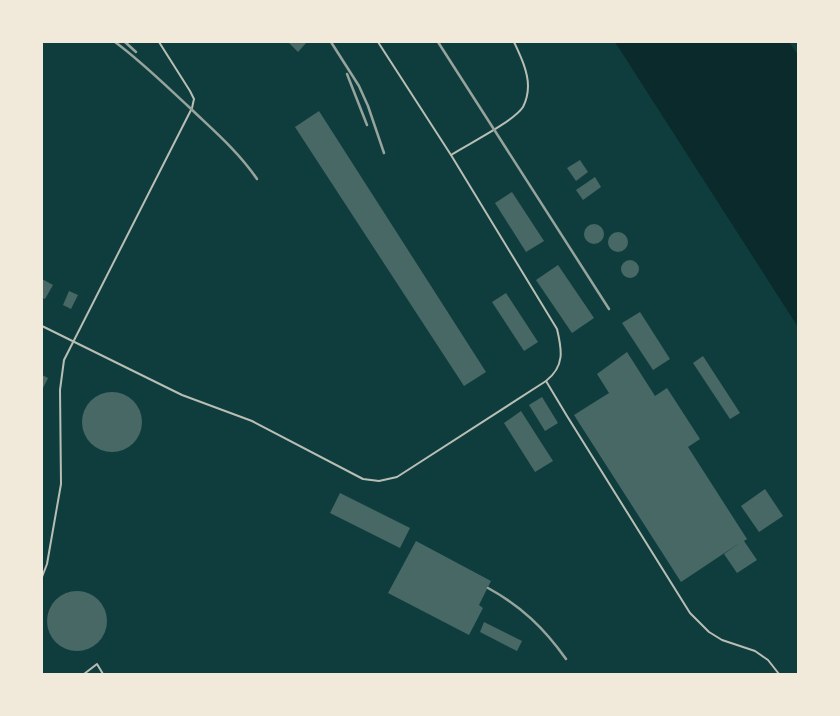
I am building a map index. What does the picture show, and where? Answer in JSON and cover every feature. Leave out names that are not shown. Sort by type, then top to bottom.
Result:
[{"type":"lane","points":[[42,577],[47,564],[61,484],[60,390],[64,360],[192,108],[194,99],[159,42]]},
{"type":"lane","points":[[42,326],[182,395],[252,421],[363,479],[379,481],[397,477],[555,374],[559,365],[561,344],[557,329],[451,155],[378,42]]},
{"type":"lane","points":[[451,155],[513,118],[522,107],[527,96],[528,86],[526,73],[514,42]]},
{"type":"lane","points":[[546,381],[690,613],[709,632],[722,640],[756,651],[768,660],[779,674]]},
{"type":"lane","points":[[84,674],[98,664],[104,674]]},
{"type":"water","points":[[615,42],[789,42],[798,55],[798,327]]},
{"type":"building","points":[[288,42],[307,42],[298,52]]},
{"type":"building","points":[[319,111],[486,372],[464,386],[295,127]]},
{"type":"building","points":[[580,160],[588,172],[576,181],[567,168]]},
{"type":"building","points":[[595,177],[601,187],[583,200],[576,190]]},
{"type":"building","points":[[512,192],[544,241],[526,252],[495,203]]},
{"type":"building","points":[[590,224],[598,224],[604,230],[604,238],[598,244],[590,244],[584,238],[584,230]]},
{"type":"building","points":[[614,232],[622,232],[628,238],[628,246],[622,252],[614,252],[608,246],[608,238]]},
{"type":"building","points":[[630,260],[636,263],[639,269],[636,275],[630,278],[624,275],[621,269],[624,263]]},
{"type":"building","points":[[558,265],[594,318],[572,333],[536,280]]},
{"type":"building","points":[[42,279],[53,285],[45,299],[42,298]]},
{"type":"building","points":[[69,291],[78,295],[71,309],[63,305]]},
{"type":"building","points":[[506,293],[538,342],[524,351],[492,302]]},
{"type":"building","points":[[640,312],[670,359],[653,370],[622,323]]},
{"type":"building","points":[[627,352],[655,396],[667,388],[700,439],[688,447],[747,539],[744,541],[757,560],[737,573],[724,554],[741,542],[681,582],[574,415],[609,393],[597,374]]},
{"type":"building","points":[[703,356],[740,413],[730,419],[693,363]]},
{"type":"building","points":[[42,375],[48,378],[42,390]]},
{"type":"building","points":[[112,392],[129,397],[137,405],[142,422],[137,439],[129,447],[112,452],[95,447],[87,439],[82,422],[87,405],[95,397]]},
{"type":"building","points":[[542,397],[558,423],[545,431],[529,405]]},
{"type":"building","points":[[521,411],[553,461],[535,472],[504,423]]},
{"type":"building","points":[[765,489],[783,516],[759,532],[741,506]]},
{"type":"building","points":[[340,493],[410,528],[400,548],[330,513]]},
{"type":"building","points":[[416,541],[491,581],[479,605],[483,608],[469,635],[388,593]]},
{"type":"building","points":[[71,591],[83,591],[99,599],[105,609],[107,621],[105,633],[99,643],[83,651],[71,651],[55,643],[47,627],[47,615],[55,599]]},
{"type":"building","points":[[484,622],[522,641],[517,651],[480,632]]},
{"type":"railway","points":[[115,42],[153,73],[216,133],[242,159],[257,179]]},
{"type":"railway","points":[[125,42],[136,52]]},
{"type":"railway","points":[[331,42],[359,86],[368,106],[384,153]]},
{"type":"railway","points":[[438,42],[609,309]]},
{"type":"railway","points":[[347,74],[367,125]]},
{"type":"railway","points":[[488,588],[511,602],[531,619],[549,637],[566,659]]}]
